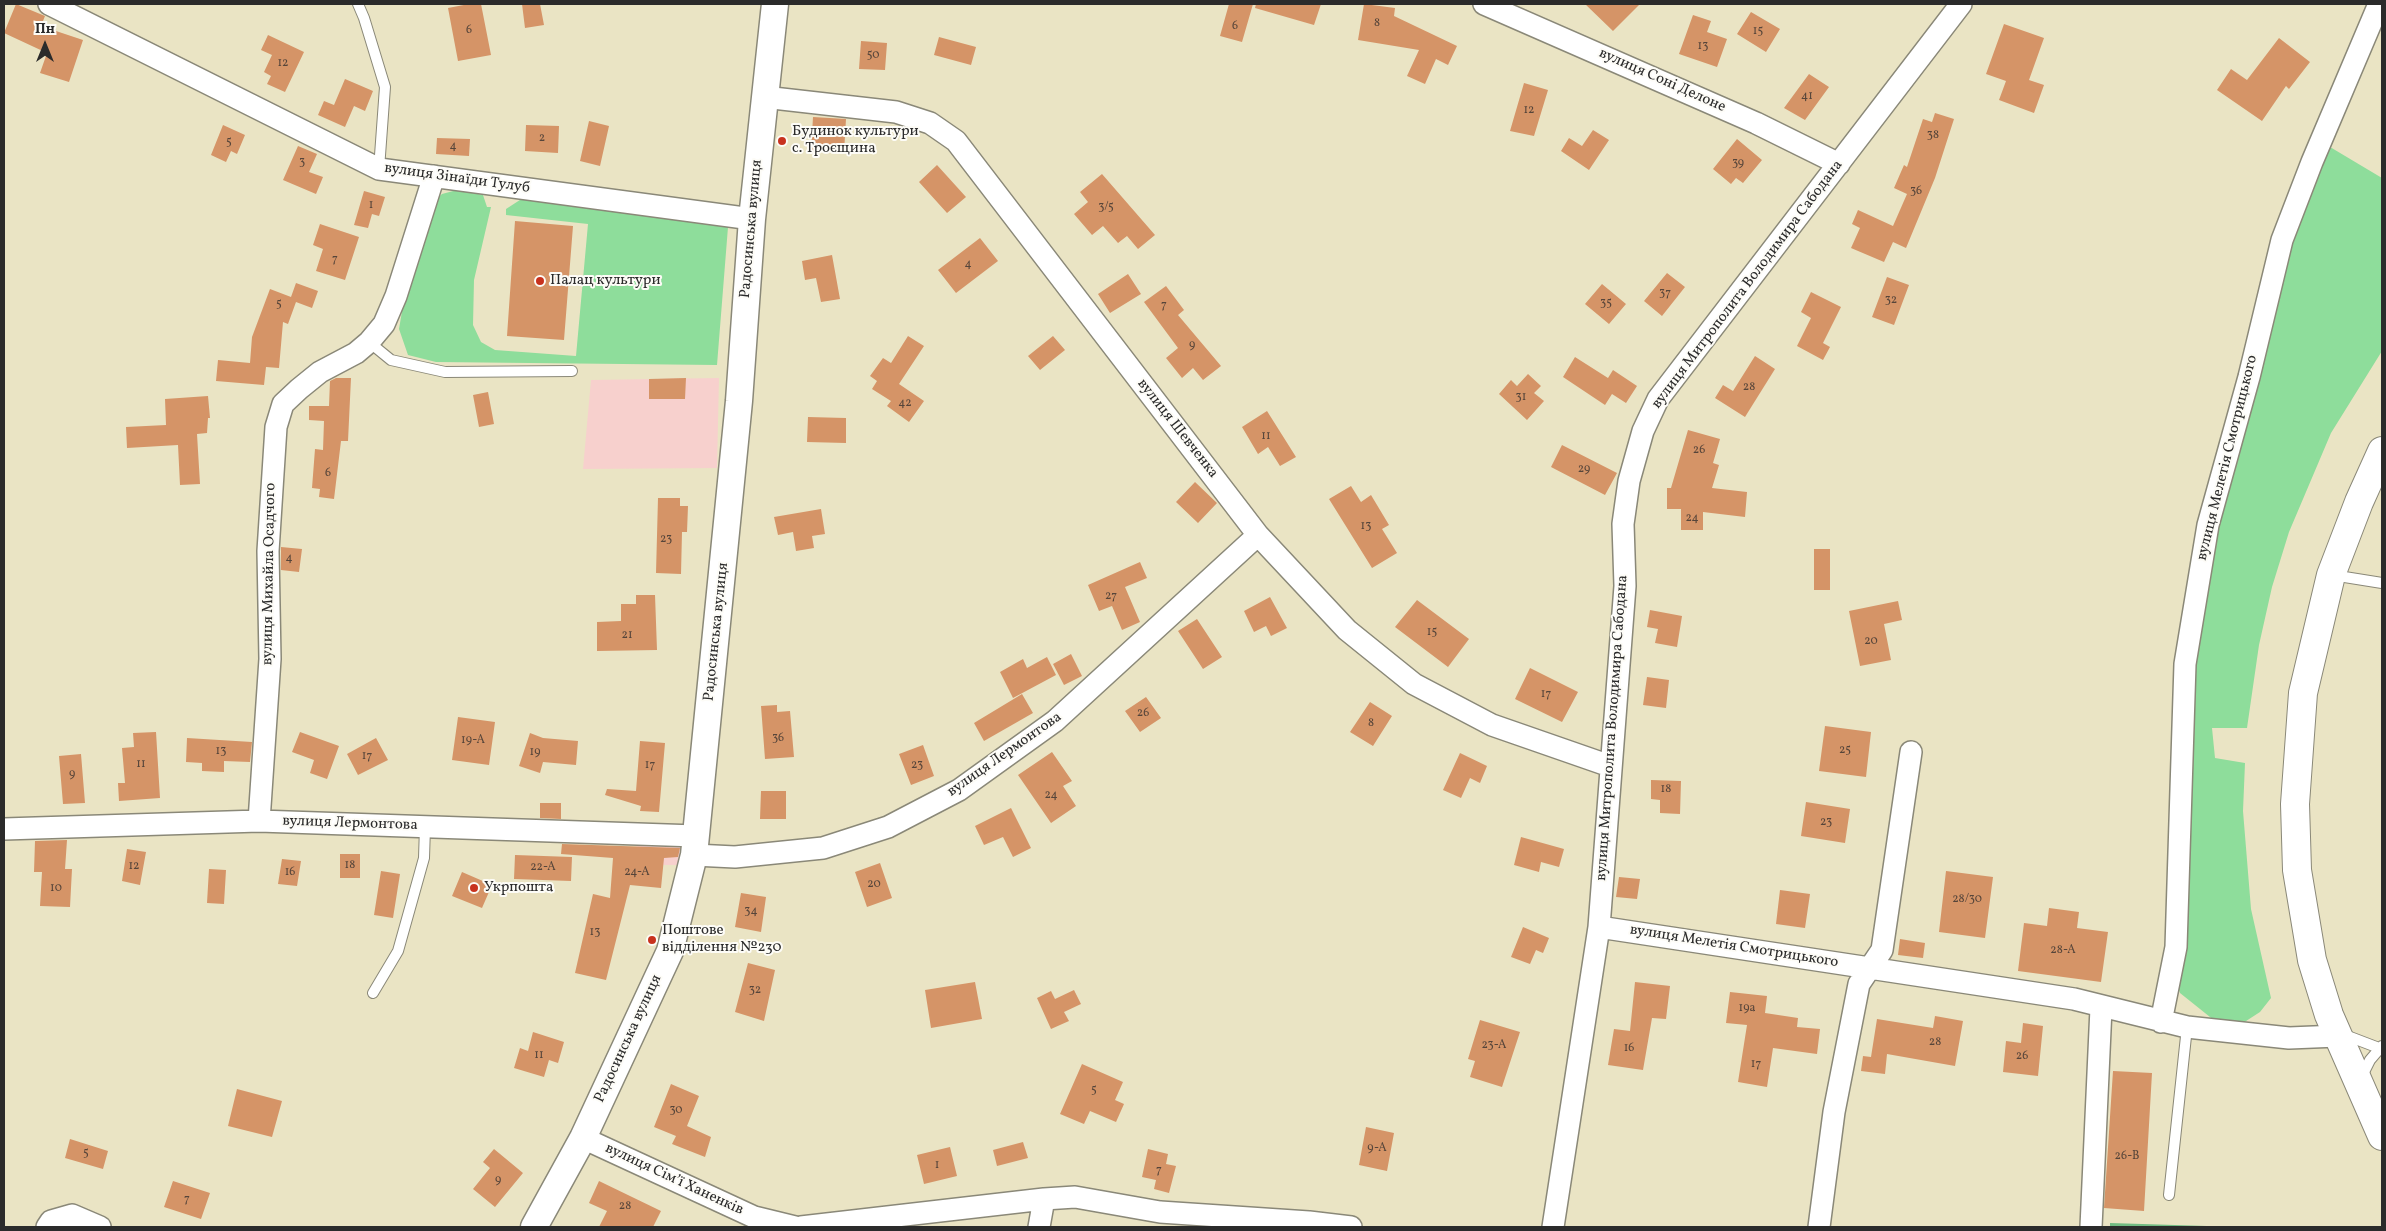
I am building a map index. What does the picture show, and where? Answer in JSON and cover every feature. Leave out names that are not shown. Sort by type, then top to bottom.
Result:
[{"type":"main road","points":[[2382,451],[2359,502],[2331,575],[2303,693],[2295,804],[2297,870],[2312,960],[2329,1015],[2358,1085],[2382,1136]]},
{"type":"street","name":"вулиця Зінаїди Тулуб","points":[[49,4],[379,169],[752,219]]},
{"type":"street","name":"Радосинська вулиця","points":[[534,1227],[582,1138],[670,951],[695,846],[739,402],[752,219],[775,4]]},
{"type":"street","name":"вулиця Соні Делоне","points":[[1484,4],[1756,122],[1839,164]]},
{"type":"street","name":"вулиця Митрополита Володимира Сабодана","points":[[1553,1227],[1599,926],[1625,586],[1623,524],[1629,481],[1643,431],[1658,399],[1961,4]]},
{"type":"street","name":"вулиця Мелетія Смотрицького","points":[[2161,1022],[2176,947],[2185,664],[2208,525],[2249,377],[2282,240],[2312,162],[2376,30],[2380,4]]},
{"type":"street","name":"вулиця Шевченка","points":[[764,97],[896,112],[930,122],[956,141],[1258,535],[1347,630],[1414,684],[1492,725],[1610,766]]},
{"type":"street","name":"вулиця Михайла Осадчого","points":[[259,821],[270,659],[268,551],[276,427],[284,404],[299,389],[320,372],[356,353],[369,342],[384,324],[396,296],[434,176]]},
{"type":"street","name":"вулиця Лермонтова","points":[[4,829],[259,821],[425,826],[695,846],[735,857],[823,848],[888,828],[959,790],[1055,721],[1258,535]]},
{"type":"street","points":[[1819,1227],[1835,1103],[1859,984],[1882,950],[1911,752]]},
{"type":"street","name":"вулиця Мелетія Смотрицького","points":[[1599,926],[2074,1000],[2101,1008],[2187,1027],[2289,1038],[2337,1031]]},
{"type":"street","points":[[2091,1227],[2101,1008]]},
{"type":"street","name":"вулиця Сімʼї Ханенків","points":[[582,1138],[754,1217],[795,1227]]},
{"type":"street","points":[[801,1227],[1044,1198],[1075,1197],[1160,1212],[1309,1222],[1351,1227]]},
{"type":"street","points":[[1039,1227],[1044,1198]]},
{"type":"street","points":[[47,1227],[51,1221],[72,1215],[100,1227]]},
{"type":"lane","points":[[358,4],[385,87],[379,169]]},
{"type":"lane","points":[[369,342],[391,360],[445,372],[572,371]]},
{"type":"lane","points":[[2331,575],[2382,583]]},
{"type":"lane","points":[[373,992],[398,951],[424,858],[425,826]]},
{"type":"lane","points":[[2170,1195],[2187,1027]]},
{"type":"lane","points":[[2337,1031],[2347,1037],[2380,1047],[2363,1072],[2358,1085]]},
{"type":"shaded area","points":[[719,378],[717,468],[583,469],[591,380]]},
{"type":"shaded area","points":[[636,842],[684,842],[683,865],[639,865]]},
{"type":"green space","points":[[2325,144],[2382,178],[2382,351],[2331,433],[2289,532],[2272,587],[2259,645],[2247,728],[2212,728],[2215,758],[2245,763],[2243,811],[2251,909],[2271,998],[2260,1012],[2243,1023],[2215,1021],[2180,993],[2176,980],[2190,663],[2213,527],[2287,243]]},
{"type":"green space","points":[[457,190],[483,195],[487,207],[491,207],[474,280],[473,325],[481,342],[495,350],[576,356],[588,224],[506,215],[506,209],[523,198],[728,227],[717,365],[436,362],[408,355],[399,329],[409,270],[431,204],[442,194]]},
{"type":"green space","points":[[2110,1223],[2239,1227],[2110,1227]]},
{"type":"building","points":[[16,4],[45,16],[41,26],[83,40],[69,82],[40,73],[47,53],[4,33]]},
{"type":"building","points":[[481,4],[491,55],[458,61],[448,8]]},
{"type":"building","points":[[522,4],[540,4],[544,25],[525,28]]},
{"type":"building","points":[[1229,4],[1253,4],[1242,42],[1220,36]]},
{"type":"building","points":[[1256,4],[1321,4],[1314,25],[1255,8]]},
{"type":"building","points":[[1364,4],[1395,8],[1394,16],[1457,46],[1448,65],[1436,59],[1425,84],[1407,76],[1419,50],[1358,40]]},
{"type":"building","points":[[1585,4],[1640,4],[1613,31]]},
{"type":"building","points":[[1751,12],[1780,29],[1766,52],[1737,34]]},
{"type":"building","points":[[1693,15],[1711,21],[1707,32],[1727,39],[1717,67],[1679,54]]},
{"type":"building","points":[[2004,24],[2044,38],[2029,80],[2044,85],[2034,113],[1999,100],[2006,81],[1986,74]]},
{"type":"building","points":[[268,35],[304,52],[285,92],[267,84],[271,76],[264,72],[272,55],[261,50]]},
{"type":"building","points":[[939,37],[976,47],[971,65],[934,55]]},
{"type":"building","points":[[2279,38],[2310,62],[2289,89],[2286,86],[2262,121],[2217,90],[2231,69],[2247,80]]},
{"type":"building","points":[[861,41],[887,43],[885,70],[859,69]]},
{"type":"building","points":[[1809,74],[1829,87],[1805,120],[1784,108]]},
{"type":"building","points":[[345,79],[373,91],[365,111],[354,106],[345,127],[318,115],[324,101],[334,105]]},
{"type":"building","points":[[1524,83],[1548,90],[1534,136],[1510,131]]},
{"type":"building","points":[[1935,113],[1954,119],[1935,178],[1906,248],[1893,242],[1884,262],[1851,248],[1860,228],[1852,224],[1858,210],[1893,226],[1907,194],[1894,188],[1904,165],[1907,167],[1923,119],[1932,122]]},
{"type":"building","points":[[813,117],[846,119],[844,153],[811,151]]},
{"type":"building","points":[[589,121],[609,126],[600,166],[580,161]]},
{"type":"building","points":[[223,125],[245,135],[237,154],[231,151],[226,162],[211,155]]},
{"type":"building","points":[[526,125],[559,126],[558,153],[525,151]]},
{"type":"building","points":[[1593,130],[1609,140],[1589,170],[1561,151],[1569,138],[1582,146]]},
{"type":"building","points":[[437,138],[470,139],[469,156],[436,154]]},
{"type":"building","points":[[1737,139],[1762,160],[1743,183],[1736,178],[1731,184],[1713,169]]},
{"type":"building","points":[[298,146],[317,154],[309,172],[323,177],[316,194],[283,180]]},
{"type":"building","points":[[937,165],[966,197],[947,213],[919,182]]},
{"type":"building","points":[[1102,174],[1155,235],[1138,249],[1127,236],[1118,243],[1103,226],[1092,235],[1074,214],[1088,202],[1080,192]]},
{"type":"building","points":[[364,191],[385,197],[379,216],[372,214],[368,228],[354,225]]},
{"type":"building","name":"Палац культури","points":[[515,221],[573,226],[564,340],[507,336]]},
{"type":"building","points":[[320,224],[359,237],[345,280],[316,271],[323,249],[313,245]]},
{"type":"building","points":[[980,238],[998,261],[956,293],[938,270]]},
{"type":"building","points":[[832,255],[840,299],[821,302],[816,278],[805,280],[802,261]]},
{"type":"building","points":[[1667,273],[1685,287],[1662,316],[1644,301]]},
{"type":"building","points":[[1128,274],[1141,294],[1110,313],[1098,294]]},
{"type":"building","points":[[1887,277],[1909,285],[1894,325],[1872,317]]},
{"type":"building","points":[[296,283],[318,291],[312,308],[296,302],[288,324],[283,322],[279,368],[266,367],[264,385],[216,381],[218,360],[250,363],[252,337],[270,289],[291,297]]},
{"type":"building","points":[[1602,284],[1626,304],[1609,324],[1585,304]]},
{"type":"building","points":[[1166,286],[1184,310],[1178,315],[1221,366],[1203,380],[1193,368],[1182,378],[1166,358],[1178,348],[1144,302]]},
{"type":"building","points":[[1811,292],[1841,307],[1823,343],[1830,347],[1823,360],[1797,346],[1811,318],[1801,312]]},
{"type":"building","points":[[908,336],[924,346],[899,384],[924,401],[909,422],[887,406],[891,401],[872,389],[877,381],[870,376],[883,358],[891,363]]},
{"type":"building","points":[[1053,336],[1065,350],[1040,370],[1028,356]]},
{"type":"building","points":[[1755,356],[1775,369],[1745,417],[1715,398],[1723,385],[1733,391]]},
{"type":"building","points":[[1575,357],[1608,378],[1613,370],[1637,386],[1626,403],[1612,394],[1605,405],[1563,377]]},
{"type":"building","points":[[1528,374],[1541,386],[1534,393],[1544,401],[1527,420],[1499,394],[1511,380],[1517,386]]},
{"type":"building","points":[[336,378],[351,378],[348,441],[341,441],[334,499],[319,497],[320,489],[312,488],[315,449],[323,450],[324,421],[309,420],[309,406],[329,406],[330,381]]},
{"type":"building","points":[[686,378],[685,399],[649,399],[649,379]]},
{"type":"building","points":[[488,392],[494,424],[479,427],[473,395]]},
{"type":"building","points":[[208,396],[210,418],[208,418],[207,433],[197,434],[200,484],[180,485],[178,445],[127,448],[126,427],[166,425],[165,399]]},
{"type":"building","points":[[1267,411],[1296,457],[1280,466],[1268,447],[1258,454],[1242,427]]},
{"type":"building","points":[[808,417],[846,418],[846,443],[807,442]]},
{"type":"building","points":[[1688,430],[1720,439],[1713,463],[1719,465],[1712,488],[1747,492],[1745,517],[1703,512],[1703,530],[1681,530],[1681,509],[1667,509],[1667,488],[1671,488]]},
{"type":"building","points":[[1562,445],[1617,473],[1605,495],[1551,467]]},
{"type":"building","points":[[1195,482],[1217,503],[1198,523],[1176,502]]},
{"type":"building","points":[[1351,486],[1361,502],[1371,495],[1389,525],[1382,529],[1397,553],[1372,568],[1329,499]]},
{"type":"building","points":[[658,498],[680,498],[680,506],[688,506],[687,532],[682,532],[681,574],[656,573]]},
{"type":"building","points":[[821,509],[825,534],[812,536],[814,548],[796,551],[793,532],[778,535],[774,517]]},
{"type":"building","points":[[281,547],[302,549],[299,572],[281,570]]},
{"type":"building","points":[[1814,549],[1830,549],[1830,590],[1814,590]]},
{"type":"building","points":[[1140,562],[1147,578],[1125,587],[1140,622],[1122,630],[1112,606],[1099,611],[1088,585]]},
{"type":"building","points":[[636,595],[655,595],[657,650],[597,651],[597,622],[621,621],[621,604],[636,604]]},
{"type":"building","points":[[1270,597],[1287,628],[1271,636],[1266,626],[1254,632],[1244,611]]},
{"type":"building","points":[[1417,600],[1469,639],[1448,667],[1395,627]]},
{"type":"building","points":[[1898,601],[1902,620],[1884,624],[1891,660],[1860,666],[1849,611]]},
{"type":"building","points":[[1650,610],[1682,616],[1677,647],[1655,643],[1658,629],[1647,627]]},
{"type":"building","points":[[1197,619],[1222,657],[1203,669],[1178,631]]},
{"type":"building","points":[[1071,654],[1082,676],[1064,685],[1053,664]]},
{"type":"building","points":[[1047,657],[1056,675],[1013,698],[1000,672],[1023,659],[1027,668]]},
{"type":"building","points":[[1530,668],[1578,692],[1562,722],[1515,699]]},
{"type":"building","points":[[1647,677],[1669,680],[1666,708],[1643,705]]},
{"type":"building","points":[[1022,694],[1033,713],[984,741],[974,723]]},
{"type":"building","points":[[1146,697],[1161,718],[1140,732],[1125,711]]},
{"type":"building","points":[[1370,702],[1392,716],[1373,746],[1350,732]]},
{"type":"building","points":[[777,705],[777,712],[790,711],[794,757],[765,759],[761,706]]},
{"type":"building","points":[[458,717],[495,722],[489,765],[452,760]]},
{"type":"building","points":[[1825,726],[1871,732],[1866,777],[1819,771]]},
{"type":"building","points":[[156,732],[160,798],[119,801],[118,783],[125,783],[122,748],[134,747],[133,733]]},
{"type":"building","points":[[300,732],[339,746],[327,779],[310,773],[314,760],[292,752]]},
{"type":"building","points":[[530,733],[543,738],[578,741],[576,765],[543,762],[540,773],[519,766]]},
{"type":"building","points":[[187,738],[252,742],[250,762],[224,761],[224,772],[202,771],[202,763],[186,762]]},
{"type":"building","points":[[376,738],[388,760],[358,775],[347,754]]},
{"type":"building","points":[[640,741],[665,743],[659,812],[640,811],[641,806],[605,795],[607,789],[636,791]]},
{"type":"building","points":[[923,745],[934,776],[911,785],[899,754]]},
{"type":"building","points":[[1052,752],[1072,781],[1063,786],[1076,806],[1051,823],[1018,775]]},
{"type":"building","points":[[1460,753],[1487,766],[1480,783],[1470,778],[1461,798],[1443,790]]},
{"type":"building","points":[[81,754],[85,803],[63,804],[59,756]]},
{"type":"building","points":[[1651,780],[1681,781],[1680,814],[1660,813],[1660,800],[1651,799]]},
{"type":"building","points":[[761,791],[786,791],[786,819],[760,819]]},
{"type":"building","points":[[1806,802],[1850,809],[1845,843],[1801,836]]},
{"type":"building","points":[[540,803],[561,803],[561,819],[540,818]]},
{"type":"building","points":[[1011,808],[1031,848],[1013,857],[1003,837],[984,845],[975,826]]},
{"type":"building","points":[[1521,837],[1564,849],[1559,867],[1541,862],[1539,872],[1514,865]]},
{"type":"building","points":[[67,840],[65,869],[72,869],[70,907],[40,906],[42,872],[34,872],[35,841]]},
{"type":"building","points":[[562,844],[680,848],[678,857],[664,858],[661,888],[630,885],[606,980],[575,973],[593,894],[610,898],[613,858],[561,854]]},
{"type":"building","points":[[127,849],[146,852],[140,885],[122,881]]},
{"type":"building","points":[[340,854],[360,854],[360,878],[340,878]]},
{"type":"building","points":[[515,855],[572,857],[571,881],[514,879]]},
{"type":"building","points":[[282,859],[301,861],[297,886],[278,884]]},
{"type":"building","points":[[880,863],[892,898],[867,907],[855,872]]},
{"type":"building","points":[[209,869],[226,870],[224,904],[207,903]]},
{"type":"building","points":[[381,871],[400,874],[393,918],[374,915]]},
{"type":"building","points":[[1946,871],[1993,877],[1985,938],[1939,932]]},
{"type":"building","points":[[462,872],[492,885],[482,908],[452,896]]},
{"type":"building","points":[[1619,877],[1640,879],[1637,899],[1616,897]]},
{"type":"building","points":[[1780,890],[1810,894],[1805,928],[1776,924]]},
{"type":"building","points":[[741,893],[766,897],[761,932],[735,927]]},
{"type":"building","points":[[2049,908],[2079,912],[2077,928],[2108,932],[2101,982],[2018,971],[2024,923],[2047,926]]},
{"type":"building","points":[[1523,927],[1549,938],[1543,953],[1536,950],[1530,964],[1511,957]]},
{"type":"building","points":[[1900,939],[1925,943],[1923,958],[1898,955]]},
{"type":"building","points":[[748,963],[775,970],[764,1021],[735,1012]]},
{"type":"building","points":[[975,982],[982,1019],[931,1028],[925,990]]},
{"type":"building","points":[[1635,982],[1670,986],[1666,1019],[1652,1018],[1643,1070],[1608,1065],[1614,1029],[1630,1031]]},
{"type":"building","points":[[1074,990],[1081,1004],[1064,1012],[1069,1021],[1051,1029],[1037,998],[1051,991],[1055,999]]},
{"type":"building","points":[[1730,992],[1767,996],[1765,1013],[1798,1018],[1797,1027],[1820,1029],[1817,1054],[1773,1048],[1767,1087],[1738,1082],[1747,1025],[1726,1023]]},
{"type":"building","points":[[1935,1016],[1963,1021],[1955,1066],[1887,1054],[1885,1074],[1861,1071],[1863,1056],[1871,1057],[1877,1019],[1933,1028]]},
{"type":"building","points":[[1480,1020],[1520,1032],[1502,1087],[1470,1077],[1475,1061],[1468,1059]]},
{"type":"building","points":[[2023,1023],[2043,1026],[2038,1076],[2003,1072],[2006,1041],[2021,1043]]},
{"type":"building","points":[[533,1032],[564,1042],[558,1063],[549,1060],[544,1077],[514,1068],[520,1048],[528,1051]]},
{"type":"building","points":[[1082,1064],[1123,1082],[1115,1100],[1124,1104],[1116,1122],[1090,1111],[1084,1124],[1060,1114]]},
{"type":"building","points":[[2113,1071],[2152,1073],[2144,1211],[2104,1208]]},
{"type":"building","points":[[671,1084],[699,1096],[687,1126],[711,1137],[705,1157],[672,1144],[676,1136],[654,1127]]},
{"type":"building","points":[[237,1089],[282,1101],[272,1137],[228,1126]]},
{"type":"building","points":[[1366,1127],[1394,1133],[1387,1171],[1359,1165]]},
{"type":"building","points":[[70,1139],[108,1151],[103,1169],[65,1158]]},
{"type":"building","points":[[1023,1142],[1028,1158],[997,1166],[993,1150]]},
{"type":"building","points":[[950,1147],[957,1176],[924,1184],[917,1155]]},
{"type":"building","points":[[494,1149],[523,1173],[495,1207],[473,1189],[490,1168],[483,1162]]},
{"type":"building","points":[[1148,1149],[1168,1154],[1166,1164],[1176,1166],[1169,1193],[1154,1189],[1156,1180],[1142,1177]]},
{"type":"building","points":[[173,1181],[210,1193],[201,1219],[164,1207]]},
{"type":"building","points":[[599,1181],[661,1211],[653,1227],[599,1227],[607,1211],[589,1203]]},
{"type":"place","name":"Будинок культури с. Троєщина","points":[[782,141]]},
{"type":"place","name":"Палац культури","points":[[540,281]]},
{"type":"place","name":"Укрпошта","points":[[474,888]]},
{"type":"place","name":"Поштове відділення №230","points":[[652,940]]}]
